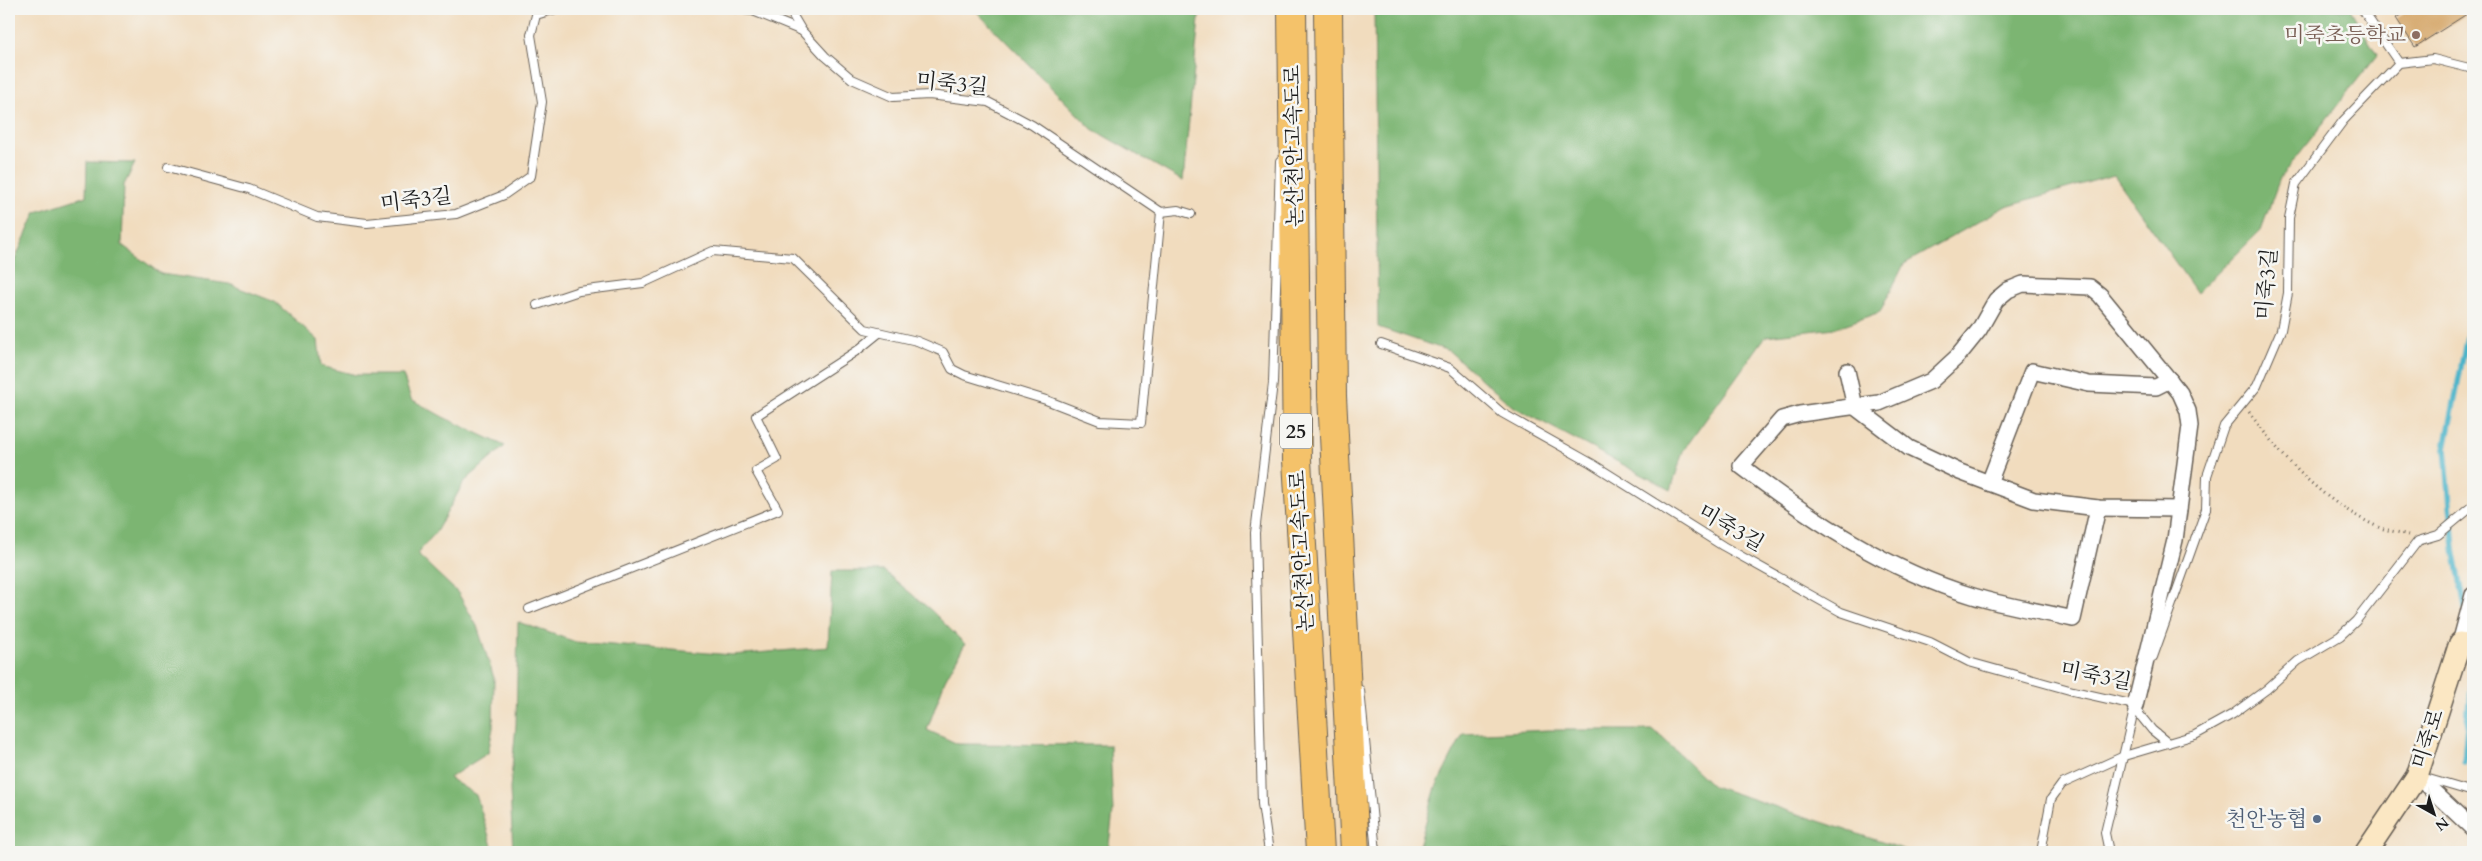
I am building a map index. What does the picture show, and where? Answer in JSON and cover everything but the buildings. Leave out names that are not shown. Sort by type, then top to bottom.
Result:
[{"type":"highway","name":"논산천안고속도로","points":[[1292,9],[1286,143],[1297,460],[1320,852]]},
{"type":"highway","name":"논산천안고속도로","points":[[1328,9],[1332,396],[1355,852]]},
{"type":"street","points":[[2098,508],[2073,618],[1973,596],[1904,569],[1848,541],[1803,513],[1741,466],[1782,420],[1800,414],[1879,403],[1931,381],[1958,356],[1979,330],[1996,300],[2008,290],[2023,284],[2090,287],[2100,295],[2180,393],[2188,411],[2190,426],[2175,540],[2135,708]]},
{"type":"street","points":[[1847,371],[1855,407],[1877,426],[1909,448],[1989,483],[2034,500],[2098,508],[2178,509]]},
{"type":"street","points":[[1989,483],[2032,371],[2089,384],[2156,387],[2170,380]]},
{"type":"street","points":[[2466,636],[2473,596]]},
{"type":"street","name":"미죽로","points":[[2366,852],[2417,776],[2466,636]]},
{"type":"street","points":[[2417,776],[2473,828]]},
{"type":"lane","name":"미죽3길","points":[[168,167],[249,189],[317,217],[367,223],[456,214],[464,211],[504,195],[531,176],[542,102],[531,35],[536,15],[569,9]]},
{"type":"lane","name":"미죽3길","points":[[736,9],[753,12],[802,32],[825,56],[852,79],[866,87],[893,97],[929,96],[988,102],[1032,125],[1161,212]]},
{"type":"lane","points":[[789,9],[802,32]]},
{"type":"lane","points":[[2362,9],[2399,63],[2433,59],[2473,69]]},
{"type":"lane","name":"미죽3길","points":[[1381,344],[1450,368],[1502,413],[1591,463],[1723,546],[1841,612],[1930,642],[1969,662],[2135,708],[2206,509],[2207,476],[2224,426],[2257,386],[2281,330],[2288,293],[2289,218],[2296,184],[2343,121],[2399,63]]},
{"type":"lane","points":[[1270,852],[1262,804],[1255,533],[1272,383],[1286,143]]},
{"type":"lane","points":[[537,306],[579,291],[643,283],[713,251],[743,252],[793,258],[865,329],[917,341],[943,352],[952,368],[964,376],[1046,400],[1100,421],[1141,423],[1161,212],[1178,210],[1190,214]]},
{"type":"lane","points":[[529,609],[778,510],[756,471],[777,459],[756,416],[858,350],[880,333]]},
{"type":"lane","points":[[2473,454],[2473,462]]},
{"type":"lane","points":[[2042,852],[2051,799],[2062,784],[2124,756],[2195,735],[2233,714],[2267,689],[2298,660],[2340,636],[2356,622],[2418,541],[2438,535],[2471,508]]},
{"type":"lane","points":[[1340,563],[1351,589]]},
{"type":"lane","points":[[1360,678],[1376,852]]},
{"type":"lane","points":[[2135,708],[2152,730],[2168,743]]},
{"type":"lane","points":[[2109,852],[2106,833],[2135,708]]},
{"type":"lane","points":[[2417,776],[2473,792]]},
{"type":"path","points":[[2242,403],[2290,464],[2328,499],[2380,528],[2423,540]]},
{"type":"green space","points":[[974,9],[1200,9],[1183,181],[1092,129]]},
{"type":"green space","points":[[1374,9],[2350,9],[2377,55],[2280,178],[2261,230],[2197,293],[2114,175],[2006,206],[1904,264],[1880,312],[1835,328],[1766,336],[1683,451],[1671,490],[1512,406],[1449,351],[1378,327]]},
{"type":"green space","points":[[87,162],[135,163],[124,185],[122,245],[161,274],[229,284],[275,302],[318,340],[321,366],[356,375],[403,375],[411,399],[443,417],[505,446],[464,482],[436,532],[417,554],[458,593],[477,626],[494,678],[493,728],[488,753],[449,778],[476,795],[494,852],[9,852],[9,273],[36,212],[86,196]]},
{"type":"green space","points":[[832,571],[884,571],[932,611],[965,644],[945,680],[927,730],[958,744],[1110,745],[1113,812],[1108,852],[513,852],[510,789],[516,725],[518,622],[576,642],[732,655],[828,647]]},
{"type":"green space","points":[[1548,730],[1654,730],[1713,786],[1912,852],[1417,852],[1436,787],[1463,734]]},
{"type":"waterway","points":[[2465,608],[2454,548],[2445,449],[2473,305]]},
{"type":"waterway","points":[[2464,762],[2473,650],[2469,627]]},
{"type":"place","name":"미죽초등학교","points":[[2416,35]]},
{"type":"place","name":"천안농협","points":[[2317,819]]}]
